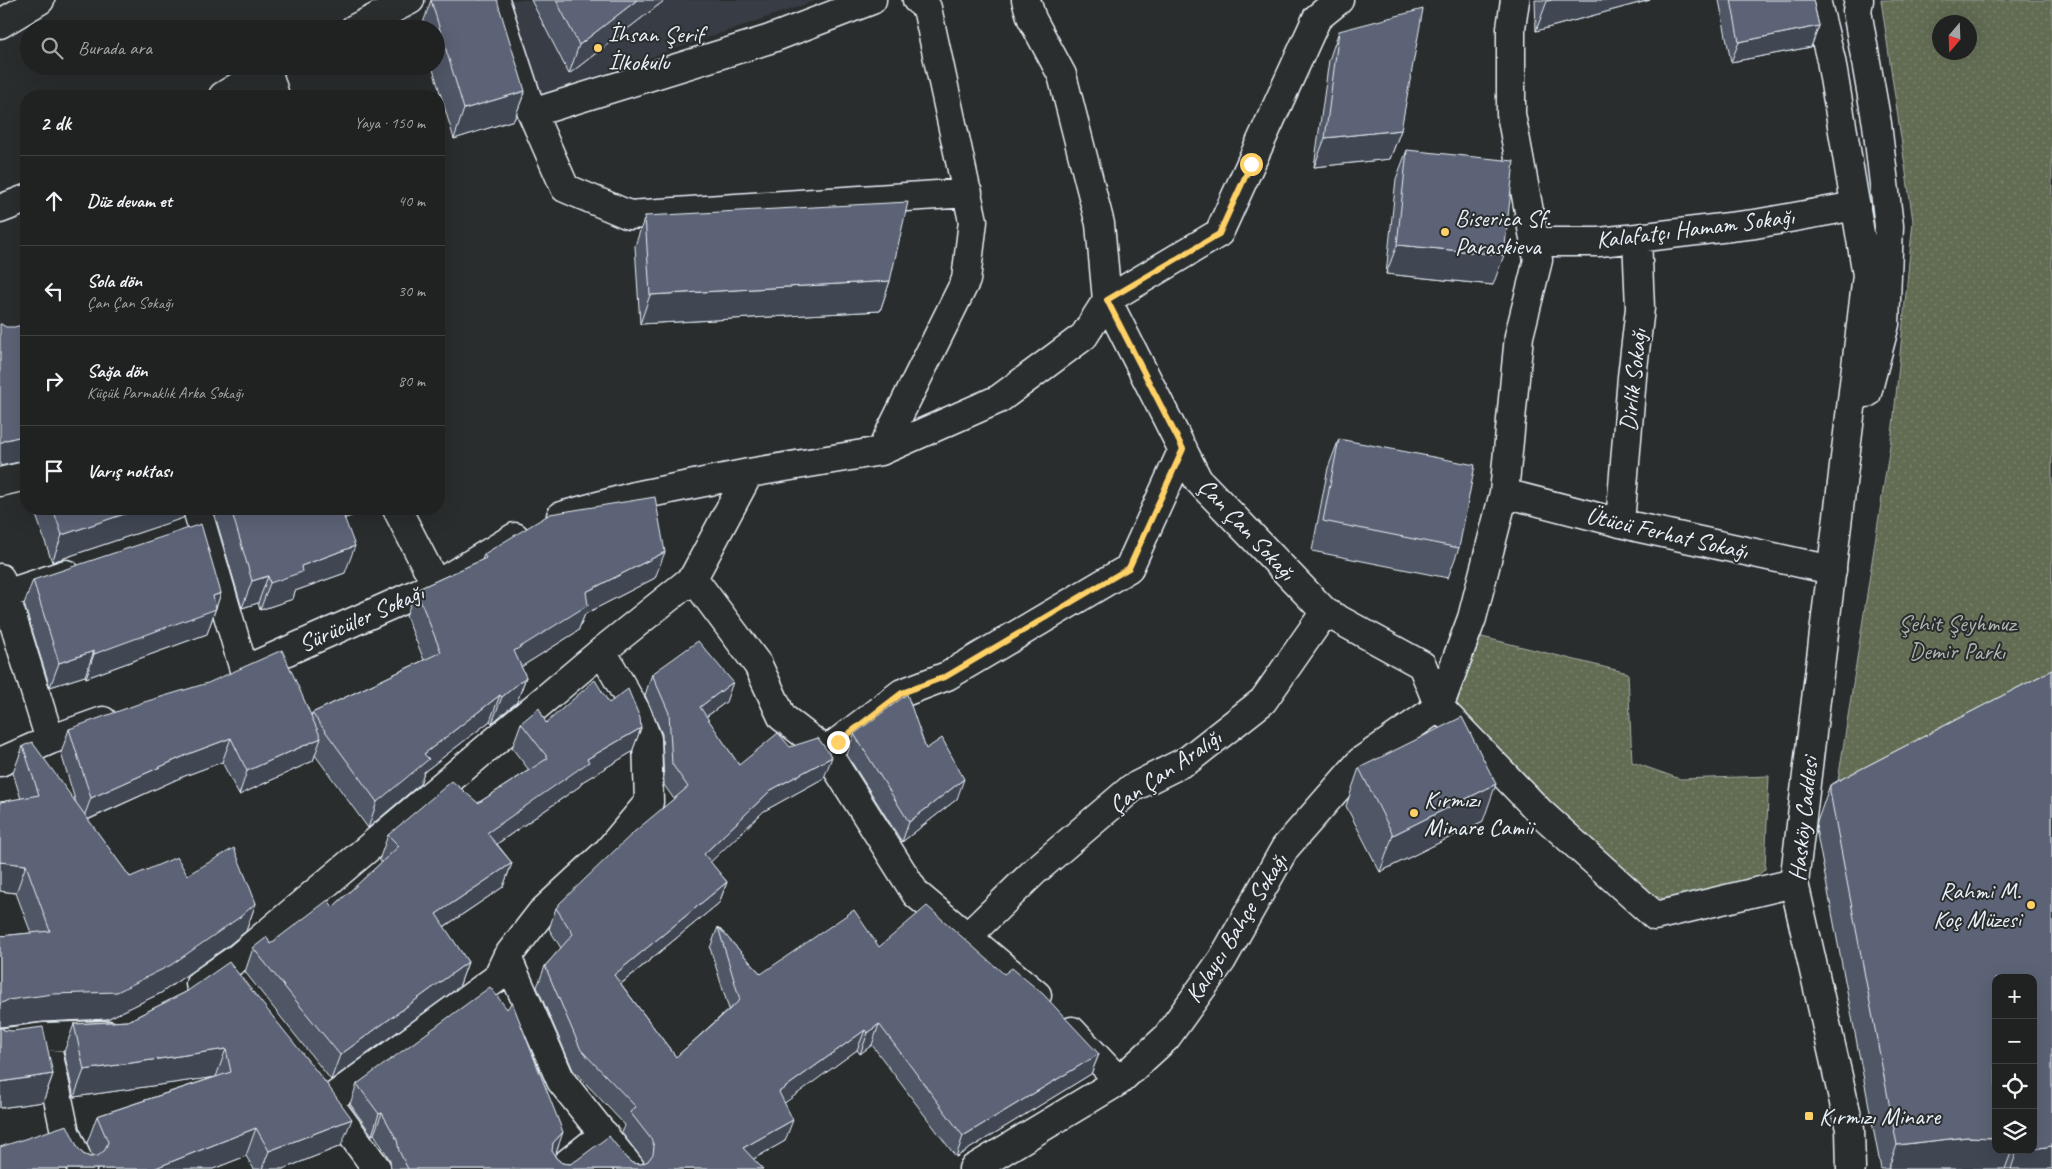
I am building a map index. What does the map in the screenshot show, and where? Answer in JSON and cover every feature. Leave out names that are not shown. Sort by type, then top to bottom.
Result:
[{"type":"street","points":[[0,24],[40,0]]},
{"type":"street","points":[[371,20],[410,0]]},
{"type":"street","points":[[495,0],[532,113],[565,188],[629,216],[968,193]]},
{"type":"street","points":[[532,113],[770,39],[872,0]]},
{"type":"street","points":[[881,450],[966,280],[973,221],[927,8],[917,0]]},
{"type":"street","points":[[1026,0],[1032,19],[1062,75],[1100,224],[1107,300],[1219,234],[1317,9],[1339,0]]},
{"type":"street","points":[[1515,0],[1511,28],[1511,114],[1538,260],[1519,336],[1504,493],[1472,618],[1438,707],[1541,813],[1655,916],[1794,883]]},
{"type":"street","points":[[1816,0],[1831,60],[1867,275],[1841,494]]},
{"type":"street","points":[[1841,494],[1886,324],[1888,226],[1877,124],[1857,11],[1859,0]]},
{"type":"street","points":[[233,90],[258,75]]},
{"type":"street","points":[[271,75],[274,90]]},
{"type":"street","points":[[0,209],[20,201]]},
{"type":"street","name":"Kalafatçı Hamam Sokağı","points":[[1534,242],[1599,242],[1637,238],[1756,224],[1856,206]]},
{"type":"street","name":"Dirlik Sokağı","points":[[1620,523],[1632,377],[1640,308],[1637,238]]},
{"type":"street","name":"Çan Çan Sokağı","points":[[1107,300],[1198,480],[1325,612],[1422,665],[1438,707]]},
{"type":"street","name":"Sürücüler Sokağı","points":[[216,680],[244,670],[436,585],[542,521],[636,496],[750,473],[881,450],[999,399],[1084,336],[1107,300]]},
{"type":"street","points":[[826,752],[902,693],[947,676],[1129,568],[1183,449]]},
{"type":"street","points":[[176,1000],[228,977],[239,957],[602,651],[692,578],[750,473]]},
{"type":"street","points":[[0,482],[20,477]]},
{"type":"street","name":"Ütücü Ferhat Sokağı","points":[[1504,493],[1620,523],[1832,570]]},
{"type":"street","name":"Hasköy Caddesi","points":[[1841,494],[1794,883],[1850,1129],[1851,1169]]},
{"type":"street","points":[[399,515],[436,585]]},
{"type":"street","points":[[193,524],[244,670]]},
{"type":"street","points":[[50,740],[2,590],[88,566]]},
{"type":"street","points":[[692,578],[758,665],[782,717],[826,752],[916,894],[1046,1003],[1119,1082]]},
{"type":"street","name":"Çan Çan Aralığı","points":[[967,937],[1035,871],[1132,788],[1188,760],[1263,701],[1325,612]]},
{"type":"street","points":[[328,1101],[496,978],[507,957],[541,913],[608,851],[649,802],[646,739],[637,713],[602,651]]},
{"type":"street","name":"Kalaycı Bahçe Sokağı","points":[[973,1169],[1119,1082],[1166,1038],[1222,960],[1285,848],[1361,761],[1438,707]]},
{"type":"street","points":[[0,762],[50,740],[124,713]]},
{"type":"street","points":[[507,957],[561,1081],[631,1169]]},
{"type":"street","points":[[0,1043],[46,1037],[111,1035],[128,1027]]},
{"type":"street","points":[[46,1037],[65,1132],[82,1169]]},
{"type":"street","points":[[309,1078],[377,1169]]},
{"type":"street","points":[[560,1169],[604,1134]]},
{"type":"shaded area","name":"İhsan Şerif İlkokulu","points":[[504,0],[817,0],[535,97]]},
{"type":"green space","name":"Şehit Şeyhmuz Demir Parkı","points":[[1881,0],[2052,0],[2052,700],[1833,813],[1893,426],[1913,221]]},
{"type":"green space","points":[[1478,636],[1628,673],[1632,762],[1680,779],[1769,776],[1765,869],[1743,890],[1665,899],[1643,893],[1455,708]]},
{"type":"building","points":[[431,0],[497,0],[525,91],[464,109],[445,46],[445,20],[437,20]]},
{"type":"building","points":[[556,0],[637,0],[579,45]]},
{"type":"building","points":[[1731,0],[1813,0],[1819,26],[1739,42]]},
{"type":"building","points":[[1423,9],[1401,130],[1325,138],[1339,31]]},
{"type":"building","name":"Biserica Sf. Paraskieva","points":[[1407,150],[1514,161],[1504,255],[1397,245]]},
{"type":"building","points":[[908,202],[890,281],[650,295],[645,216]]},
{"type":"building","points":[[0,324],[6,327],[20,326],[20,436],[0,443]]},
{"type":"building","points":[[1339,439],[1475,465],[1459,548],[1323,521]]},
{"type":"building","points":[[655,497],[665,552],[586,592],[588,605],[514,651],[526,677],[502,697],[500,695],[424,754],[429,759],[377,802],[312,713],[441,652],[416,590],[486,558],[484,554],[550,514]]},
{"type":"building","points":[[55,515],[121,515],[62,535]]},
{"type":"building","points":[[233,515],[343,515],[355,546],[301,566],[302,572],[270,583],[268,576],[252,581]]},
{"type":"building","points":[[201,524],[221,593],[213,596],[216,609],[94,654],[94,651],[59,663],[33,580]]},
{"type":"building","points":[[698,641],[733,682],[700,707],[739,765],[778,733],[790,747],[818,738],[832,757],[771,790],[704,854],[727,882],[614,975],[676,1057],[740,1000],[718,927],[761,974],[854,910],[879,947],[927,906],[1004,974],[1012,968],[1043,994],[1099,1054],[963,1136],[879,1024],[868,1033],[865,1030],[779,1092],[793,1120],[743,1148],[763,1169],[408,1169],[399,1151],[397,1140],[382,1113],[379,1114],[357,1084],[490,987],[507,1009],[512,1002],[563,1132],[553,1143],[552,1151],[556,1158],[562,1163],[570,1164],[609,1136],[632,1163],[641,1164],[648,1161],[653,1154],[654,1146],[651,1139],[630,1112],[636,1107],[581,1050],[545,966],[573,934],[556,908],[634,832],[688,787],[672,764],[669,713],[652,674]]},
{"type":"building","points":[[282,650],[321,738],[247,771],[231,738],[191,753],[91,798],[69,729],[141,703],[208,683]]},
{"type":"building","points":[[2052,670],[2052,1146],[2037,1148],[2037,974],[1992,974],[1992,1138],[1967,1137],[1897,1145],[1830,785]]},
{"type":"building","points":[[595,680],[609,703],[628,689],[640,718],[641,728],[587,759],[589,762],[487,833],[512,863],[436,914],[468,962],[340,1055],[253,948],[267,937],[270,944],[328,900],[333,907],[399,846],[388,835],[452,781],[478,803],[548,758],[521,723],[539,708],[546,723]]},
{"type":"building","points":[[907,694],[926,749],[942,738],[964,779],[909,822],[854,734]]},
{"type":"building","points":[[1462,717],[1496,784],[1393,835],[1359,768]]},
{"type":"building","points":[[32,742],[130,877],[177,857],[187,875],[234,848],[256,903],[240,917],[171,965],[117,992],[53,994],[8,1000],[0,1004],[0,936],[50,931],[26,865],[0,862],[0,802],[39,795],[23,746]]},
{"type":"building","points":[[229,962],[326,1083],[352,1119],[269,1151],[256,1128],[153,1169],[0,1169],[0,1147],[67,1125],[83,1154],[90,1157],[98,1156],[105,1150],[108,1142],[97,1116],[231,1072],[226,1049],[84,1070],[74,1024],[128,1021],[186,992]]},
{"type":"building","points":[[0,1027],[4,1030],[12,1031],[43,1027],[53,1074],[0,1082]]},
{"type":"place","name":"İhsan Şerif İlkokulu","points":[[598,48]]},
{"type":"place","name":"Biserica Sf. Paraskieva","points":[[1445,232]]},
{"type":"place","name":"Kırmızı Minare Camii","points":[[1414,813]]},
{"type":"place","name":"Rahmi M. Koç Müzesi","points":[[2031,905]]},
{"type":"place","name":"Kırmızı Minare","points":[[1809,1116]]},
{"type":"route","points":[[838,742],[902,693],[947,676],[1129,568],[1183,449],[1107,300],[1219,234],[1251,164]]}]
